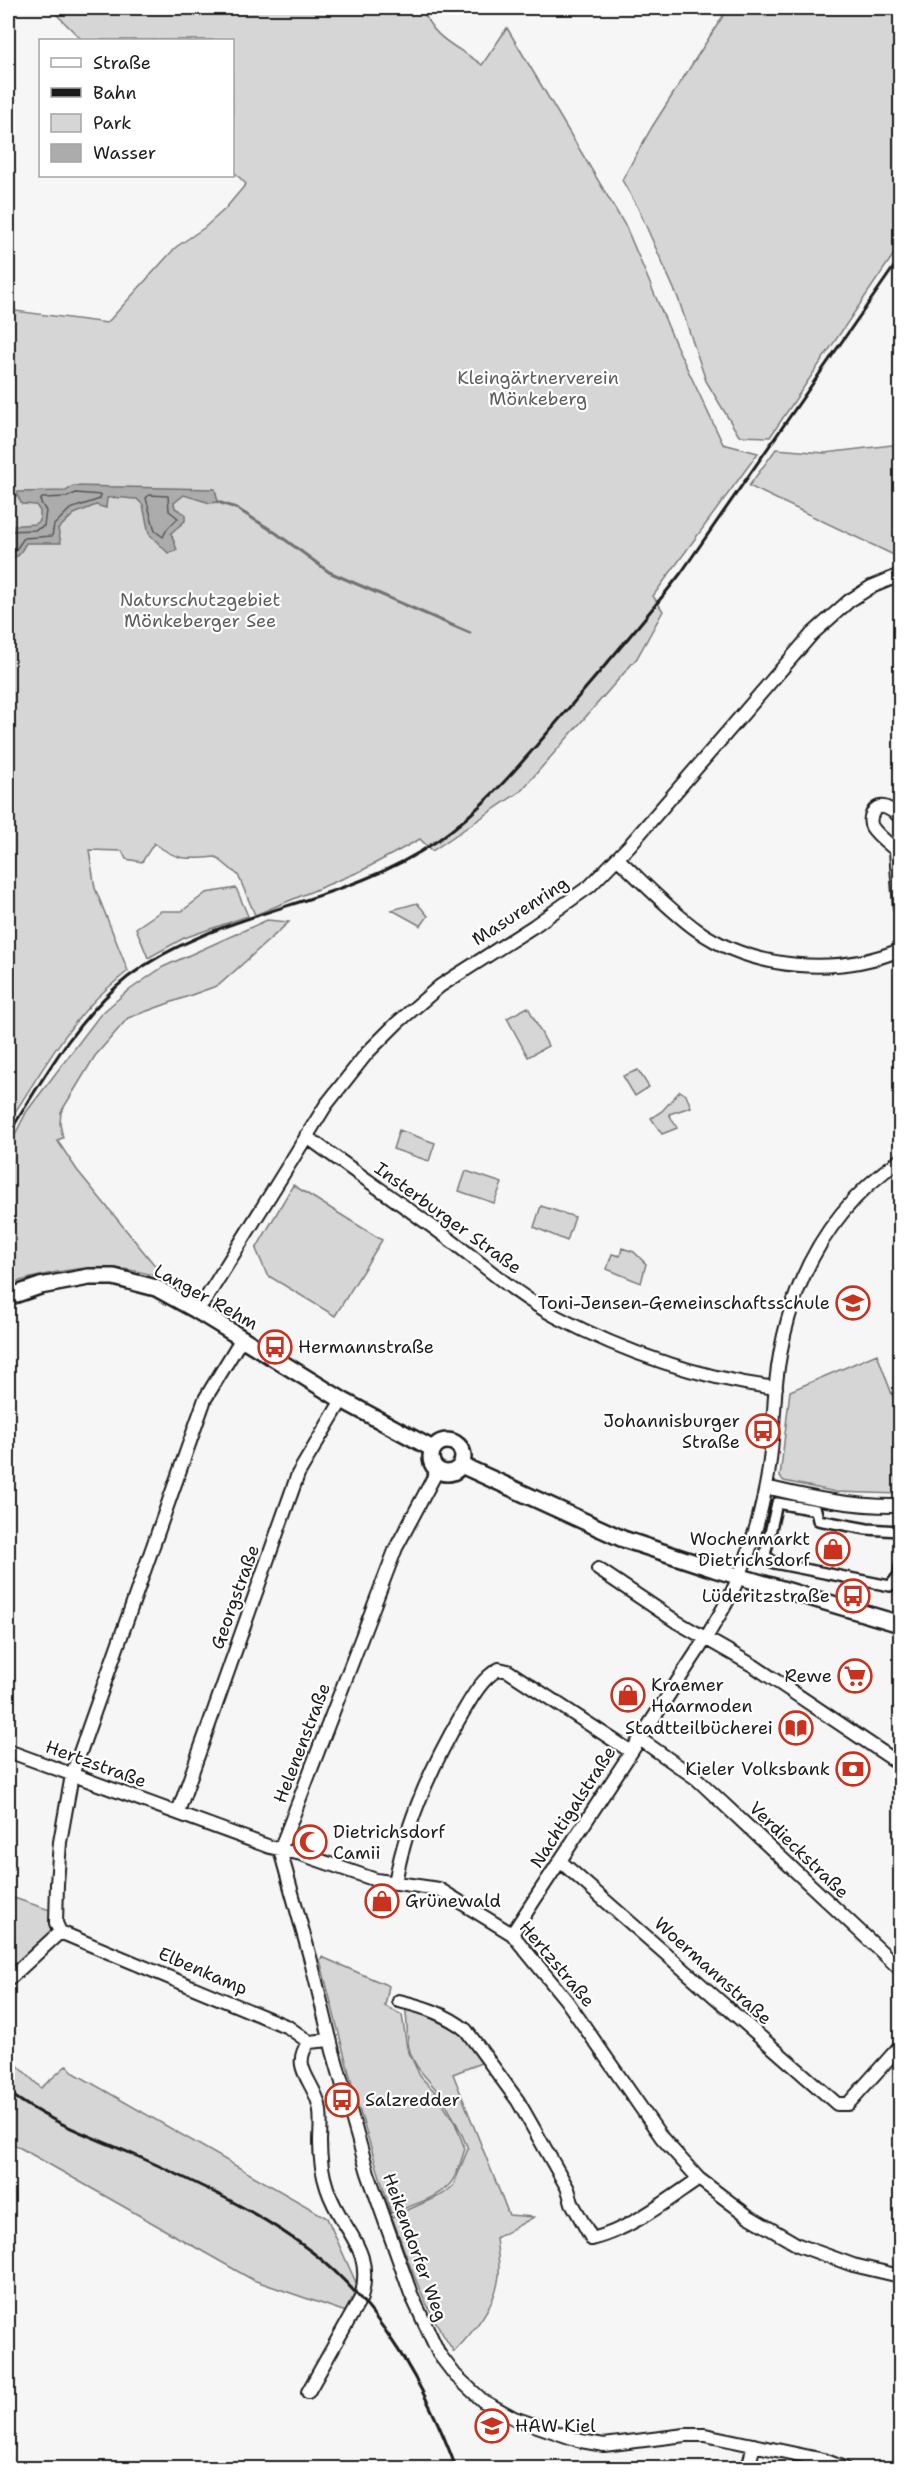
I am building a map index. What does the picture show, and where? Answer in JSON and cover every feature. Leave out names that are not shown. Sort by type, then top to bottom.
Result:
[{"type":"street","name":"Masurenring","points":[[196,1310],[205,1300],[326,1105],[367,1053],[397,1023],[440,986],[571,900],[618,859],[812,634],[849,601],[871,587],[900,575]]},
{"type":"street","points":[[900,816],[885,807],[878,807],[873,811],[870,819],[872,827],[898,847],[900,909]]},
{"type":"street","points":[[618,859],[677,915],[699,931],[736,950],[763,959],[783,963],[833,966],[884,957],[900,950]]},
{"type":"street","name":"Insterburger Straße","points":[[306,1136],[498,1278],[555,1316],[595,1335],[678,1366],[776,1388]]},
{"type":"street","points":[[738,1576],[766,1487],[776,1407],[776,1388],[787,1318],[802,1277],[814,1253],[852,1202],[900,1161]]},
{"type":"street","name":"Langer Rehm","points":[[8,1297],[66,1280],[89,1277],[114,1277],[156,1288],[342,1400],[433,1449]]},
{"type":"street","points":[[8,1980],[60,1932],[56,1923],[60,1842],[72,1775],[205,1399],[242,1338]]},
{"type":"street","name":"Georgstraße","points":[[178,1812],[298,1474],[342,1400]]},
{"type":"street","points":[[440,1443],[455,1443],[461,1451],[461,1465],[457,1470],[448,1474],[437,1471],[430,1459],[433,1449],[440,1443]]},
{"type":"street","points":[[461,1465],[623,1539],[738,1576],[900,1623]]},
{"type":"street","name":"Helenenstraße","points":[[280,1850],[396,1548],[437,1471]]},
{"type":"street","points":[[766,1487],[818,1500],[871,1506],[900,1506]]},
{"type":"street","points":[[900,1533],[818,1521],[816,1510],[777,1503],[765,1555],[774,1563],[890,1586],[899,1575],[900,1567]]},
{"type":"street","points":[[598,1569],[677,1622],[762,1672],[900,1764]]},
{"type":"street","name":"Nachtigalstraße","points":[[513,1934],[630,1751],[706,1638],[738,1576]]},
{"type":"street","points":[[395,1883],[408,1827],[431,1771],[454,1727],[489,1674],[499,1669],[507,1671],[630,1751]]},
{"type":"street","name":"Verdieckstraße","points":[[640,1739],[697,1779],[900,1969]]},
{"type":"street","name":"Hertzstraße","points":[[8,1751],[280,1850],[302,1854],[376,1880],[439,1889],[513,1934],[566,2000],[662,2138],[699,2179],[748,2216],[798,2245],[853,2265],[900,2276]]},
{"type":"street","points":[[280,1850],[330,2040],[309,2042],[302,2052],[300,2064],[318,2099],[321,2111],[321,2169],[327,2190],[360,2249],[366,2274],[361,2298],[308,2392]]},
{"type":"street","name":"Woermannstraße","points":[[560,1861],[832,2101],[844,2105],[852,2100],[900,2046]]},
{"type":"street","name":"Elbenkamp","points":[[60,1932],[288,2027],[309,2042]]},
{"type":"street","points":[[399,2001],[429,2009],[455,2021],[466,2030],[518,2101],[568,2189],[572,2203],[592,2239],[609,2234],[650,2212],[699,2179]]},
{"type":"street","name":"Heikendorfer Weg","points":[[330,2040],[368,2173],[411,2294],[439,2354],[458,2379],[494,2409],[524,2422],[581,2441],[604,2445],[685,2435],[705,2435],[824,2460],[844,2469]]},
{"type":"street","points":[[748,2469],[754,2445]]},
{"type":"green space","name":"Naturschutzgebiet Mönkeberger See","points":[[50,8],[423,8],[427,19],[439,35],[482,65],[507,28],[626,227],[676,345],[723,444],[758,453],[653,596],[663,611],[637,658],[521,791],[432,851],[420,839],[361,871],[255,915],[238,875],[216,857],[183,858],[154,843],[142,862],[126,859],[122,851],[89,850],[95,888],[128,971],[97,998],[72,1027],[8,1123],[8,310],[107,323],[176,247],[204,228],[225,209],[246,184],[234,172],[234,39],[81,39]]},
{"type":"green space","points":[[728,8],[900,8],[900,245],[770,437],[739,436],[706,381],[678,298],[638,208],[622,180],[652,127]]},
{"type":"green space","points":[[900,444],[900,558],[749,486],[776,449],[825,453]]},
{"type":"green space","points":[[236,888],[248,916],[184,938],[148,958],[136,928],[161,911],[182,911],[206,893]]},
{"type":"green space","points":[[417,903],[428,916],[421,926],[392,910]]},
{"type":"green space","points":[[267,920],[289,922],[219,985],[128,1018],[95,1056],[61,1112],[60,1124],[63,1138],[57,1140],[77,1170],[157,1268],[157,1276],[117,1268],[81,1268],[8,1284],[8,1148],[27,1111],[100,1015],[125,993],[163,967]]},
{"type":"green space","points":[[528,1007],[548,1046],[528,1057],[507,1018]]},
{"type":"green space","points":[[638,1070],[649,1087],[635,1096],[623,1076]]},
{"type":"green space","points":[[680,1091],[686,1095],[691,1107],[669,1114],[677,1128],[662,1134],[651,1118],[662,1111]]},
{"type":"green space","points":[[399,1130],[435,1143],[429,1161],[393,1149]]},
{"type":"green space","points":[[466,1171],[502,1183],[494,1203],[459,1191]]},
{"type":"green space","points":[[293,1185],[382,1240],[335,1316],[267,1275],[256,1249]]},
{"type":"green space","points":[[541,1206],[575,1217],[567,1241],[534,1227]]},
{"type":"green space","points":[[622,1248],[634,1252],[646,1264],[641,1283],[607,1269],[612,1254],[620,1256]]},
{"type":"green space","points":[[877,1354],[900,1416],[900,1494],[836,1492],[784,1481],[780,1477],[790,1391]]},
{"type":"green space","points":[[8,1896],[50,1910],[51,1931],[8,1975]]},
{"type":"green space","points":[[322,1957],[389,1986],[385,2006],[402,2015],[407,2048],[420,2076],[434,2091],[455,2123],[465,2149],[450,2184],[438,2194],[422,2202],[391,2213],[354,2092],[320,1960]]},
{"type":"green space","points":[[405,2006],[464,2034],[481,2063],[453,2074],[509,2215],[534,2217],[496,2238],[499,2262],[497,2287],[476,2327],[454,2352],[426,2303],[392,2217],[443,2194],[453,2186],[468,2149],[446,2105],[411,2055]]},
{"type":"green space","points":[[8,2056],[41,2088],[67,2065],[74,2073],[327,2218],[358,2287],[346,2312],[253,2280],[8,2141]]},
{"type":"water","points":[[73,486],[215,489],[218,502],[210,503],[184,495],[174,503],[175,508],[185,514],[185,521],[171,533],[177,550],[168,553],[149,534],[143,505],[137,499],[111,497],[107,498],[106,508],[96,505],[74,514],[58,529],[61,543],[26,543],[19,555],[8,561],[8,526],[35,524],[40,521],[40,511],[36,505],[22,504],[17,495],[18,492],[66,491]]},
{"type":"waterway","points":[[8,496],[17,495]]},
{"type":"waterway","points":[[218,502],[236,508],[276,533],[329,572],[470,633]]},
{"type":"railway","points":[[8,1135],[47,1072],[76,1031],[109,993],[128,977],[164,954],[201,936],[321,895],[400,863],[455,828],[488,798],[562,716],[681,573],[900,258]]},
{"type":"railway","points":[[8,2092],[57,2122],[146,2160],[232,2202],[293,2238],[336,2272],[379,2322],[416,2379],[456,2468]]},
{"type":"place","name":"Toni-Jensen-Gemeinschaftsschule","points":[[853,1303]]},
{"type":"place","name":"Hermannstraße","points":[[275,1347]]},
{"type":"place","name":"Johannisburger Straße","points":[[763,1431]]},
{"type":"place","name":"Wochenmarkt Dietrichsdorf","points":[[833,1549]]},
{"type":"place","name":"Lüderitzstraße","points":[[853,1596]]},
{"type":"place","name":"Rewe","points":[[855,1676]]},
{"type":"place","name":"Kraemer Haarmoden","points":[[628,1695]]},
{"type":"place","name":"Stadtteilbücherei","points":[[796,1728]]},
{"type":"place","name":"Kieler Volksbank","points":[[853,1769]]},
{"type":"place","name":"Dietrichsdorf Camii","points":[[310,1842]]},
{"type":"place","name":"Grünewald","points":[[382,1901]]},
{"type":"place","name":"Salzredder","points":[[342,2100]]},
{"type":"place","name":"HAW Kiel","points":[[492,2426]]},
{"type":"park label","name":"Kleingärtnerverein Mönkeberg","points":[[538,388]]}]
